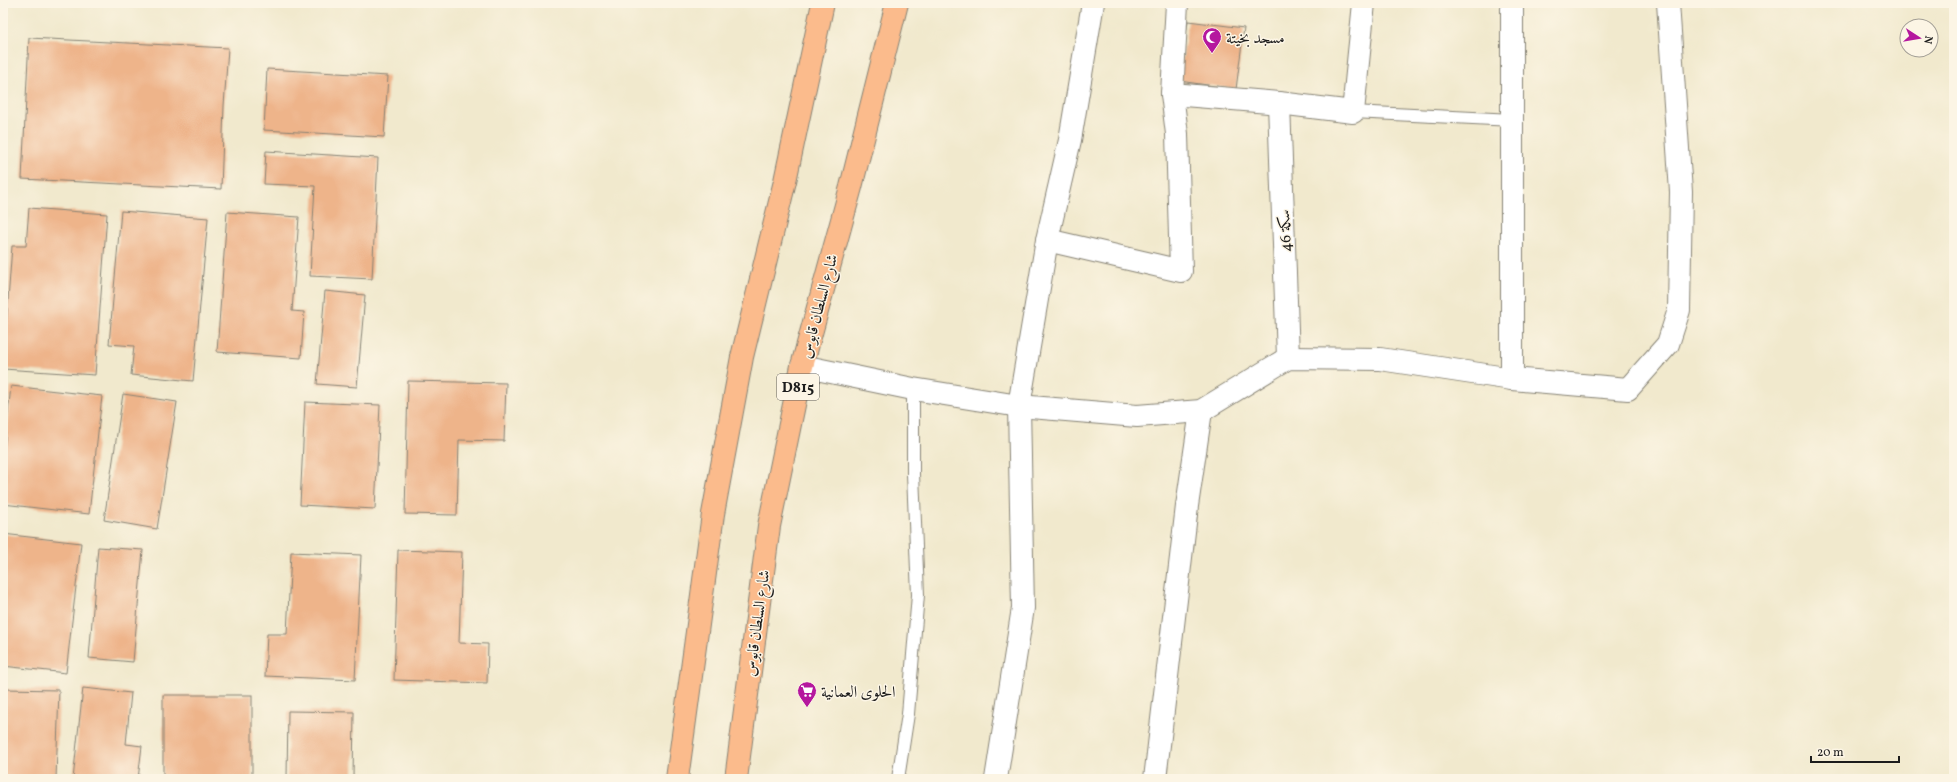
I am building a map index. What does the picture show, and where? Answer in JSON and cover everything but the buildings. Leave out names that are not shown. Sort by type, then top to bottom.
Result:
[{"type":"main road","points":[[677,779],[713,514],[741,365],[785,181],[823,3]]},
{"type":"main road","name":"شارع السلطان قابوس","points":[[736,779],[770,526],[802,366],[851,187],[897,3]]},
{"type":"street","points":[[996,779],[1023,608],[1019,406],[1047,240],[1070,140],[1093,3]]},
{"type":"street","points":[[1047,240],[1181,271],[1177,134],[1172,94],[1178,3]]},
{"type":"street","points":[[1172,94],[1279,103],[1353,112],[1364,3]]},
{"type":"street","points":[[1512,3],[1512,379]]},
{"type":"street","points":[[802,366],[913,389],[1019,406],[1137,416],[1201,411],[1288,358],[1380,360],[1512,379],[1628,389],[1668,344],[1679,310],[1681,192],[1668,3]]},
{"type":"street","name":"سكة 46","points":[[1279,103],[1288,358]]},
{"type":"street","points":[[1155,779],[1187,506],[1201,411]]},
{"type":"lane","points":[[1353,112],[1513,120]]},
{"type":"lane","points":[[898,779],[908,714],[918,595],[913,474],[913,389]]},
{"type":"place","name":"مسجد بخيتة","points":[[1212,54]]},
{"type":"place","name":"الحلوى العمانية","points":[[807,708]]}]
